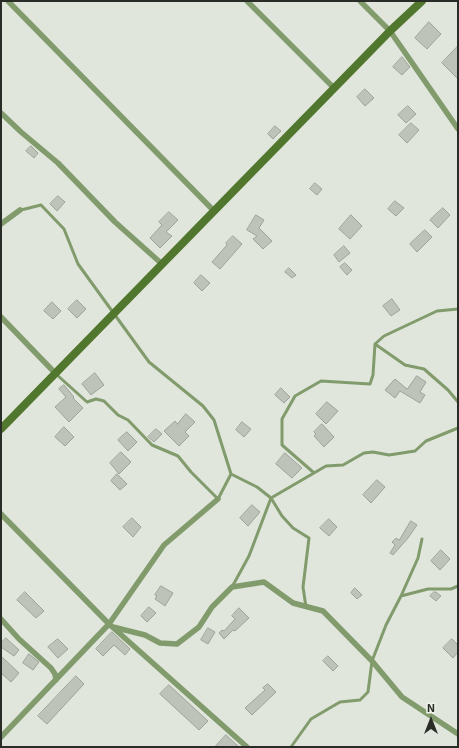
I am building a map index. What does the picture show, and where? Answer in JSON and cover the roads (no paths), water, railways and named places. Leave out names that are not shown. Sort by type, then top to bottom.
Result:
[{"type":"street","points":[[1,4],[4,1]]},
{"type":"street","points":[[8,1],[214,211]]},
{"type":"street","points":[[247,1],[334,88]]},
{"type":"street","points":[[360,1],[390,31],[458,129]]},
{"type":"street","points":[[1,429],[390,31],[422,1]]},
{"type":"street","points":[[2,116],[58,163],[115,222],[162,264]]},
{"type":"street","points":[[1,224],[20,210]]},
{"type":"street","points":[[1,317],[56,374]]},
{"type":"street","points":[[1,737],[111,625],[164,545],[218,499]]},
{"type":"street","points":[[1,514],[111,625],[246,747]]},
{"type":"street","points":[[111,625],[145,635],[160,643],[176,644],[199,627],[212,607],[232,587],[264,582],[293,603],[323,612],[372,661],[402,697],[458,734]]},
{"type":"street","points":[[1,619],[51,668],[55,674],[56,680]]},
{"type":"lane","points":[[20,210],[41,205],[64,229],[78,264],[149,362],[203,406],[214,420],[231,474],[218,499],[190,472],[178,456],[152,445],[128,420],[118,415],[104,401],[96,399],[87,402],[56,374]]},
{"type":"lane","points":[[313,472],[282,445],[282,419],[295,396],[321,381],[370,384],[373,375],[375,344],[384,336],[437,311],[458,308]]},
{"type":"lane","points":[[375,344],[405,365],[424,369],[448,390],[458,402]]},
{"type":"lane","points":[[232,587],[249,556],[271,498],[313,472],[326,466],[343,465],[364,453],[373,452],[389,455],[416,451],[426,440],[458,428]]},
{"type":"lane","points":[[231,474],[257,487],[271,498],[282,516],[293,528],[309,538],[303,587],[306,607]]},
{"type":"lane","points":[[291,747],[311,719],[340,702],[360,700],[368,692],[372,661],[386,625],[418,558],[422,538]]},
{"type":"lane","points":[[401,596],[428,590],[451,589],[458,586]]}]
